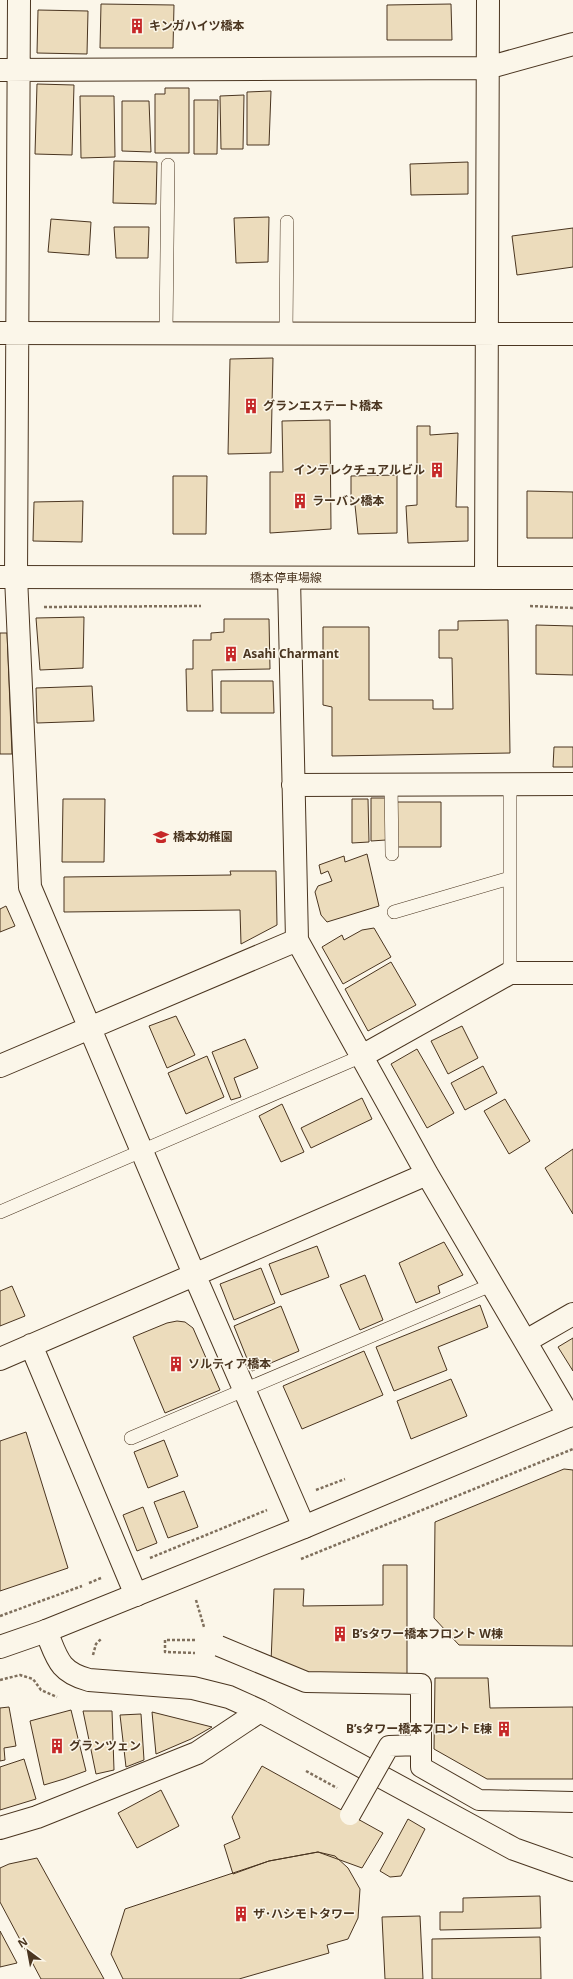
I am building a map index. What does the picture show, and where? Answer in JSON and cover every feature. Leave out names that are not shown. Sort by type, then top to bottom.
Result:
[{"type":"street","points":[[19,0],[9,70],[8,578],[18,607],[30,887],[194,1274],[304,1527]]},
{"type":"street","points":[[486,578],[488,0]]},
{"type":"street","points":[[9,70],[487,68],[573,44]]},
{"type":"street","points":[[8,333],[573,334]]},
{"type":"street","name":"橋本停車場線","points":[[8,578],[573,578]]},
{"type":"street","points":[[0,1647],[46,1631],[304,1527],[571,1415],[491,1285],[427,1174],[297,940],[289,578]]},
{"type":"street","points":[[293,785],[573,784]]},
{"type":"street","points":[[0,1066],[297,940]]},
{"type":"street","points":[[362,1056],[510,973],[573,973]]},
{"type":"street","points":[[0,1359],[427,1174]]},
{"type":"street","points":[[526,1341],[573,1314]]},
{"type":"street","points":[[31,1345],[136,1595]]},
{"type":"street","points":[[46,1631],[63,1667],[74,1676],[89,1680],[193,1688],[230,1697],[260,1711],[514,1849],[573,1870]]},
{"type":"street","points":[[218,1647],[306,1682],[421,1684],[421,1767],[480,1800],[573,1802]]},
{"type":"street","points":[[0,1828],[38,1817],[197,1753],[260,1711]]},
{"type":"street","points":[[354,1807],[389,1746],[421,1745]]},
{"type":"lane","points":[[166,333],[168,165]]},
{"type":"lane","points":[[286,334],[287,222]]},
{"type":"lane","points":[[510,784],[510,973]]},
{"type":"lane","points":[[391,785],[392,854]]},
{"type":"lane","points":[[394,912],[510,878]]},
{"type":"lane","points":[[0,1212],[362,1056]]},
{"type":"lane","points":[[131,1438],[245,1391],[491,1285]]},
{"type":"path","points":[[18,607],[207,606]]},
{"type":"path","points":[[298,1560],[573,1449]]},
{"type":"path","points":[[189,1603],[203,1597]]},
{"type":"path","points":[[99,1657],[93,1655],[96,1644],[104,1637]]},
{"type":"path","points":[[165,1640],[218,1647],[165,1652],[165,1640]]},
{"type":"path","points":[[306,1771],[354,1807]]},
{"type":"building","name":"キンガハイツ橋本","points":[[101,4],[174,5],[173,48],[100,48]]},
{"type":"building","points":[[451,4],[452,40],[387,40],[387,5]]},
{"type":"building","points":[[38,10],[88,11],[87,54],[37,53]]},
{"type":"building","points":[[37,84],[74,85],[72,155],[35,154]]},
{"type":"building","points":[[165,88],[189,88],[189,153],[155,153],[155,94],[165,94]]},
{"type":"building","points":[[271,91],[269,145],[247,145],[247,92]]},
{"type":"building","points":[[244,95],[243,149],[221,149],[220,96]]},
{"type":"building","points":[[80,96],[114,96],[115,157],[81,158]]},
{"type":"building","points":[[194,100],[218,100],[217,154],[194,154]]},
{"type":"building","points":[[122,101],[149,101],[151,152],[122,151]]},
{"type":"building","points":[[114,161],[157,162],[156,204],[113,203]]},
{"type":"building","points":[[468,162],[468,194],[411,195],[410,164]]},
{"type":"building","points":[[269,217],[268,262],[236,263],[234,218]]},
{"type":"building","points":[[51,219],[91,222],[89,255],[48,252]]},
{"type":"building","points":[[114,227],[149,227],[148,258],[116,258]]},
{"type":"building","points":[[573,228],[573,267],[517,275],[512,236]]},
{"type":"building","name":"グランエステート橋本","points":[[273,358],[271,453],[228,454],[230,359]]},
{"type":"building","name":"ラーバン橋本","points":[[330,420],[331,529],[270,533],[270,472],[283,472],[282,421]]},
{"type":"building","name":"インテレクチュアルビル","points":[[417,426],[430,426],[430,435],[458,433],[456,507],[468,507],[468,541],[408,543],[406,506],[417,505]]},
{"type":"building","points":[[397,475],[397,533],[358,534],[355,505],[351,505],[351,476]]},
{"type":"building","points":[[173,476],[207,476],[206,534],[173,534]]},
{"type":"building","points":[[527,491],[573,492],[573,538],[527,538]]},
{"type":"building","points":[[83,501],[82,542],[33,541],[34,502]]},
{"type":"building","points":[[84,617],[83,668],[40,670],[36,618]]},
{"type":"building","name":"Asahi Charmant","points":[[224,619],[269,619],[270,669],[212,670],[213,711],[187,711],[186,669],[193,669],[193,640],[211,640],[211,633],[224,632]]},
{"type":"building","points":[[508,620],[510,753],[332,756],[332,707],[323,705],[323,627],[369,627],[369,700],[433,700],[433,709],[453,709],[452,658],[439,658],[439,630],[458,630],[458,621]]},
{"type":"building","points":[[536,625],[573,626],[573,675],[536,674]]},
{"type":"building","points":[[0,633],[7,633],[12,754],[0,754]]},
{"type":"building","points":[[221,681],[273,681],[274,713],[221,713]]},
{"type":"building","points":[[92,686],[94,721],[37,723],[36,688]]},
{"type":"building","points":[[554,747],[573,747],[573,767],[553,767]]},
{"type":"building","points":[[371,798],[387,798],[386,840],[371,841]]},
{"type":"building","points":[[63,799],[105,799],[104,862],[62,862]]},
{"type":"building","points":[[352,799],[368,799],[369,842],[352,843]]},
{"type":"building","points":[[395,802],[441,802],[441,847],[395,847]]},
{"type":"building","points":[[367,854],[379,906],[327,922],[321,915],[315,892],[318,886],[332,881],[328,871],[321,874],[319,865],[344,856],[345,862]]},
{"type":"building","points":[[230,871],[276,871],[277,925],[241,944],[240,910],[64,912],[64,877],[231,875]]},
{"type":"building","points":[[6,906],[15,926],[0,932],[0,909]]},
{"type":"building","points":[[374,928],[391,957],[343,984],[322,947],[342,935],[344,940],[362,930]]},
{"type":"building","points":[[391,962],[416,1005],[368,1031],[345,989]]},
{"type":"building","points":[[176,1016],[195,1055],[167,1068],[149,1026]]},
{"type":"building","points":[[462,1026],[478,1058],[448,1074],[431,1041]]},
{"type":"building","points":[[245,1039],[258,1068],[234,1078],[241,1097],[231,1100],[212,1052]]},
{"type":"building","points":[[417,1049],[454,1113],[427,1128],[391,1064]]},
{"type":"building","points":[[207,1056],[224,1097],[186,1114],[168,1073]]},
{"type":"building","points":[[483,1066],[497,1093],[465,1110],[451,1083]]},
{"type":"building","points":[[362,1098],[372,1119],[311,1148],[301,1128]]},
{"type":"building","points":[[505,1099],[530,1141],[509,1154],[484,1111]]},
{"type":"building","points":[[282,1104],[304,1152],[281,1162],[259,1116]]},
{"type":"building","points":[[573,1149],[573,1214],[545,1168]]},
{"type":"building","points":[[444,1242],[463,1275],[438,1286],[440,1293],[416,1303],[399,1263]]},
{"type":"building","points":[[317,1246],[329,1277],[281,1295],[269,1264]]},
{"type":"building","points":[[261,1268],[275,1303],[234,1320],[220,1284]]},
{"type":"building","points":[[365,1275],[383,1320],[360,1330],[340,1285]]},
{"type":"building","points":[[12,1286],[25,1316],[0,1326],[0,1291]]},
{"type":"building","points":[[480,1305],[488,1327],[438,1347],[447,1370],[394,1391],[376,1347]]},
{"type":"building","points":[[281,1306],[299,1351],[252,1371],[234,1326]]},
{"type":"building","name":"ソルティア橋本","points":[[177,1321],[185,1322],[193,1328],[220,1390],[165,1413],[133,1337],[167,1323]]},
{"type":"building","points":[[573,1338],[573,1371],[558,1347]]},
{"type":"building","points":[[364,1351],[383,1395],[302,1429],[283,1386]]},
{"type":"building","points":[[451,1379],[467,1416],[411,1439],[397,1401]]},
{"type":"building","points":[[26,1432],[68,1568],[0,1591],[0,1441]]},
{"type":"building","points":[[164,1440],[178,1476],[148,1488],[134,1452]]},
{"type":"building","points":[[564,1469],[573,1470],[573,1646],[459,1645],[434,1618],[435,1522]]},
{"type":"building","points":[[184,1491],[198,1527],[168,1538],[154,1502]]},
{"type":"building","points":[[143,1507],[157,1543],[137,1551],[123,1515]]},
{"type":"building","name":"B’sタワー橋本フロント W棟","points":[[383,1565],[407,1565],[407,1674],[306,1675],[271,1662],[274,1589],[304,1589],[303,1606],[383,1605]]},
{"type":"building","name":"B’sタワー橋本フロント E棟","points":[[435,1678],[488,1678],[490,1708],[573,1707],[573,1779],[487,1779],[434,1749]]},
{"type":"building","points":[[9,1707],[16,1746],[4,1748],[5,1760],[0,1761],[0,1708]]},
{"type":"building","name":"グランツェン","points":[[71,1710],[86,1771],[44,1785],[30,1721]]},
{"type":"building","points":[[83,1711],[112,1711],[114,1770],[96,1774]]},
{"type":"building","points":[[152,1712],[212,1727],[191,1739],[156,1754]]},
{"type":"building","points":[[141,1714],[144,1760],[126,1767],[120,1715]]},
{"type":"building","points":[[24,1759],[36,1799],[0,1810],[0,1767]]},
{"type":"building","points":[[262,1766],[383,1833],[362,1868],[318,1852],[269,1861],[233,1874],[224,1845],[240,1838],[232,1817]]},
{"type":"building","points":[[161,1790],[179,1826],[137,1848],[118,1813]]},
{"type":"building","points":[[408,1819],[425,1829],[401,1876],[390,1877],[380,1871]]},
{"type":"building","name":"ザ･ハシモトタワー","points":[[318,1852],[335,1856],[348,1868],[360,1889],[358,1918],[348,1939],[327,1945],[329,1953],[239,1979],[123,1979],[111,1954],[125,1909],[269,1861]]},
{"type":"building","points":[[37,1858],[104,1979],[41,1979],[0,1902],[0,1868],[9,1864]]},
{"type":"building","points":[[540,1896],[541,1928],[440,1930],[440,1912],[463,1912],[463,1898]]},
{"type":"building","points":[[420,1916],[423,1979],[385,1979],[382,1917]]},
{"type":"building","points":[[0,1931],[17,1963],[0,1967]]},
{"type":"building","points":[[540,1937],[541,1979],[432,1979],[432,1939]]},
{"type":"place","name":"キンガハイツ橋本","points":[[137,26]]},
{"type":"place","name":"グランエステート橋本","points":[[251,406]]},
{"type":"place","name":"インテレクチュアルビル","points":[[437,470]]},
{"type":"place","name":"ラーバン橋本","points":[[300,501]]},
{"type":"place","name":"Asahi Charmant","points":[[231,654]]},
{"type":"place","name":"橋本幼稚園","points":[[161,837]]},
{"type":"place","name":"ソルティア橋本","points":[[176,1364]]},
{"type":"place","name":"B’sタワー橋本フロント W棟","points":[[340,1634]]},
{"type":"place","name":"B’sタワー橋本フロント E棟","points":[[504,1729]]},
{"type":"place","name":"グランツェン","points":[[57,1746]]},
{"type":"place","name":"ザ･ハシモトタワー","points":[[241,1914]]}]
